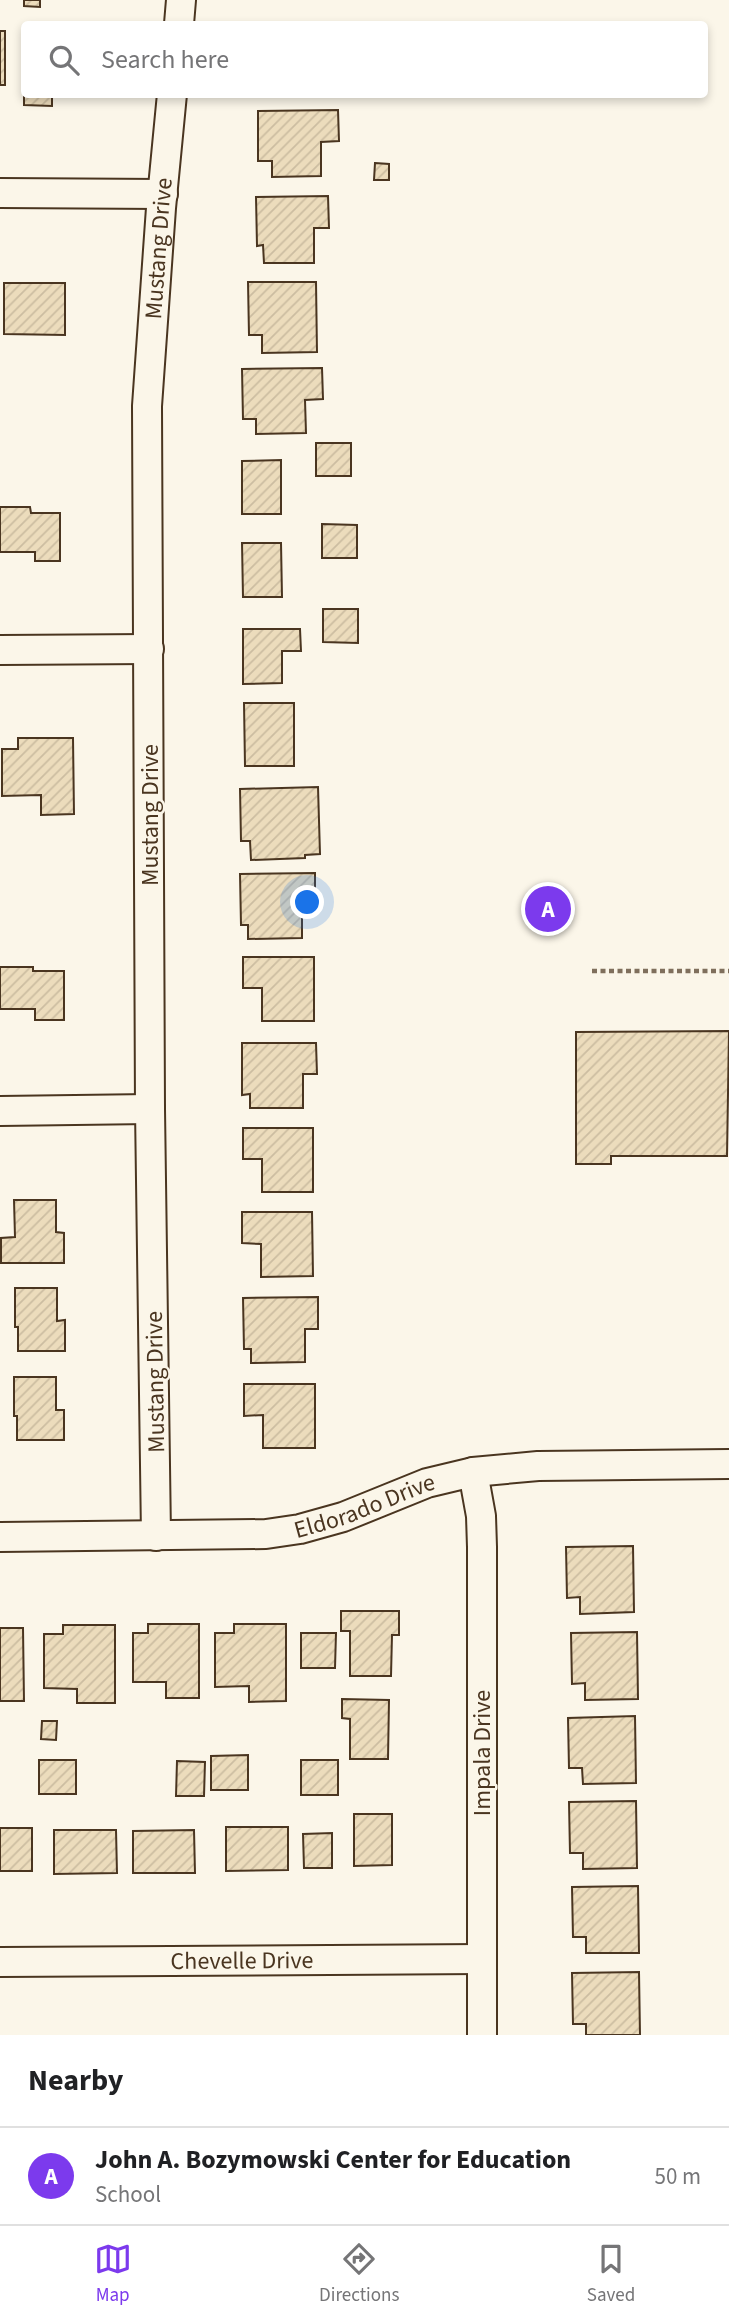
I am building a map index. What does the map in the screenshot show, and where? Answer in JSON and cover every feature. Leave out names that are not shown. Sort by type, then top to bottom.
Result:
[{"type":"street","points":[[179,21],[181,0]]},
{"type":"street","name":"Mustang Drive","points":[[156,1536],[150,1109],[147,406],[172,98]]},
{"type":"street","points":[[0,193],[163,194]]},
{"type":"street","points":[[0,650],[149,649]]},
{"type":"street","points":[[0,1111],[150,1109]]},
{"type":"street","name":"Eldorado Drive","points":[[0,1537],[266,1534],[300,1529],[343,1517],[427,1483],[473,1472],[516,1466],[729,1464]]},
{"type":"street","name":"Impala Drive","points":[[473,1472],[481,1516],[482,1546],[482,2035]]},
{"type":"street","name":"Chevelle Drive","points":[[0,1962],[482,1959]]},
{"type":"path","points":[[592,971],[729,971]]},
{"type":"building","points":[[24,0],[40,0],[40,7],[24,6]]},
{"type":"building","points":[[0,31],[5,31],[5,85],[0,85]]},
{"type":"building","points":[[24,98],[52,98],[52,106],[24,105]]},
{"type":"building","points":[[338,110],[339,141],[321,142],[321,176],[272,177],[272,161],[258,161],[258,111]]},
{"type":"building","points":[[375,163],[389,164],[389,180],[374,180]]},
{"type":"building","points":[[328,196],[329,228],[314,228],[314,263],[264,263],[263,245],[257,246],[256,197]]},
{"type":"building","points":[[248,282],[316,282],[317,352],[262,353],[262,335],[249,335]]},
{"type":"building","points":[[4,283],[65,283],[65,335],[4,334]]},
{"type":"building","points":[[322,368],[323,399],[305,400],[306,433],[256,434],[256,419],[243,419],[242,369]]},
{"type":"building","points":[[316,443],[351,443],[351,476],[316,476]]},
{"type":"building","points":[[281,460],[281,514],[242,514],[242,461]]},
{"type":"building","points":[[0,507],[30,507],[31,513],[60,513],[60,561],[35,561],[35,552],[0,552]]},
{"type":"building","points":[[322,524],[357,525],[357,558],[322,558]]},
{"type":"building","points":[[242,543],[281,543],[282,597],[243,597]]},
{"type":"building","points":[[323,609],[358,609],[358,643],[323,642]]},
{"type":"building","points":[[243,629],[300,629],[301,651],[282,651],[282,683],[243,684]]},
{"type":"building","points":[[244,703],[294,703],[294,766],[245,766]]},
{"type":"building","points":[[18,738],[73,738],[74,814],[41,815],[41,795],[2,796],[2,749],[18,749]]},
{"type":"building","points":[[318,787],[320,854],[305,855],[305,858],[251,860],[250,841],[241,841],[240,789]]},
{"type":"building","points":[[315,873],[315,905],[302,905],[302,938],[248,939],[248,925],[241,925],[240,874]]},
{"type":"building","points":[[243,957],[314,957],[314,1021],[262,1021],[262,988],[243,988]]},
{"type":"building","points":[[0,967],[64,971],[64,1020],[35,1020],[35,1009],[0,1009]]},
{"type":"building","points":[[729,1031],[727,1156],[611,1156],[611,1164],[576,1164],[576,1032]]},
{"type":"building","points":[[242,1043],[316,1043],[317,1074],[303,1074],[303,1108],[250,1108],[250,1094],[242,1095]]},
{"type":"building","points":[[243,1128],[313,1128],[313,1192],[262,1192],[262,1159],[243,1159]]},
{"type":"building","points":[[14,1200],[56,1200],[56,1232],[64,1233],[64,1263],[1,1263],[1,1238],[15,1237]]},
{"type":"building","points":[[242,1212],[312,1212],[313,1276],[261,1277],[261,1244],[242,1243]]},
{"type":"building","points":[[15,1288],[57,1288],[57,1321],[65,1320],[65,1351],[18,1351]]},
{"type":"building","points":[[318,1297],[318,1329],[305,1329],[305,1362],[251,1363],[251,1349],[244,1349],[243,1298]]},
{"type":"building","points":[[14,1377],[56,1377],[56,1410],[64,1410],[64,1440],[17,1440]]},
{"type":"building","points":[[244,1384],[315,1384],[315,1448],[263,1448],[263,1415],[244,1416]]},
{"type":"building","points":[[633,1546],[634,1612],[580,1614],[580,1597],[567,1598],[566,1547]]},
{"type":"building","points":[[341,1611],[399,1611],[399,1635],[392,1635],[391,1676],[350,1676],[350,1631],[341,1631]]},
{"type":"building","points":[[148,1624],[199,1624],[199,1698],[166,1698],[166,1682],[133,1682],[133,1633],[148,1633]]},
{"type":"building","points":[[234,1624],[286,1624],[286,1701],[249,1702],[249,1686],[215,1687],[215,1633],[234,1633]]},
{"type":"building","points":[[63,1625],[115,1625],[115,1703],[77,1703],[77,1689],[44,1688],[44,1634],[63,1634]]},
{"type":"building","points":[[0,1628],[23,1628],[24,1701],[0,1701]]},
{"type":"building","points":[[637,1632],[638,1699],[585,1700],[585,1683],[572,1684],[571,1633]]},
{"type":"building","points":[[301,1633],[336,1633],[335,1668],[301,1668]]},
{"type":"building","points":[[342,1699],[389,1700],[388,1759],[350,1759],[350,1719],[342,1718]]},
{"type":"building","points":[[635,1716],[636,1783],[583,1784],[582,1768],[569,1768],[568,1718]]},
{"type":"building","points":[[42,1721],[57,1721],[56,1740],[41,1739]]},
{"type":"building","points":[[248,1755],[248,1790],[211,1790],[211,1756]]},
{"type":"building","points":[[39,1760],[76,1760],[76,1794],[39,1794]]},
{"type":"building","points":[[301,1760],[338,1760],[338,1795],[301,1795]]},
{"type":"building","points":[[177,1761],[205,1762],[204,1796],[176,1796]]},
{"type":"building","points":[[636,1801],[637,1868],[583,1869],[583,1853],[570,1853],[569,1802]]},
{"type":"building","points":[[354,1814],[392,1814],[392,1865],[354,1866]]},
{"type":"building","points":[[226,1827],[288,1827],[288,1870],[226,1871]]},
{"type":"building","points":[[0,1828],[32,1828],[32,1871],[0,1871]]},
{"type":"building","points":[[54,1830],[116,1830],[117,1873],[54,1874]]},
{"type":"building","points":[[194,1830],[195,1873],[133,1873],[133,1831]]},
{"type":"building","points":[[332,1833],[332,1868],[304,1868],[303,1834]]},
{"type":"building","points":[[638,1886],[639,1953],[586,1953],[586,1937],[573,1937],[572,1887]]},
{"type":"building","points":[[639,1972],[640,2035],[586,2035],[586,2024],[573,2024],[572,1973]]},
{"type":"place","name":"John A. Bozymowski Center for Education","points":[[548,909]]}]
